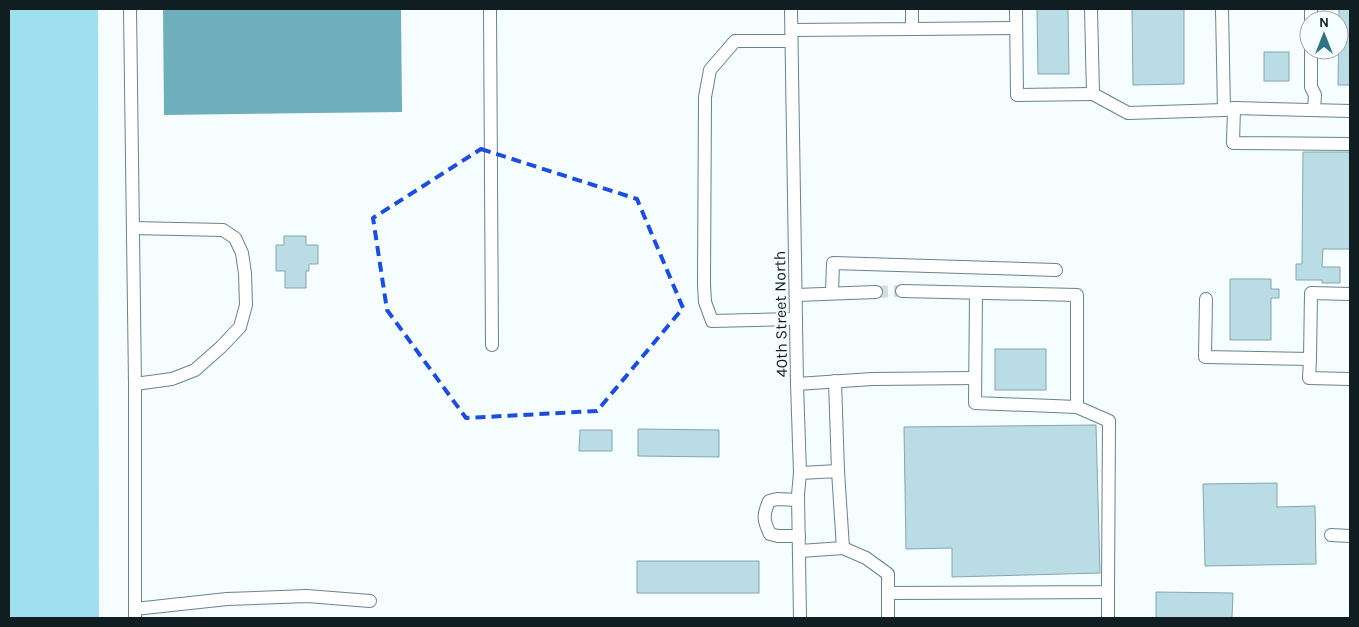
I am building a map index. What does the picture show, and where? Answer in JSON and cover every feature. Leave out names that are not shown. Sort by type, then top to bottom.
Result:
[{"type":"street","points":[[130,9],[135,384],[135,614],[226,599],[308,596],[370,601]]},
{"type":"street","points":[[490,9],[492,345]]},
{"type":"street","name":"40th Street North","points":[[791,9],[800,473],[798,500],[800,618]]},
{"type":"street","points":[[912,9],[912,29]]},
{"type":"street","points":[[1016,9],[1017,95],[1093,94],[1128,113],[1229,109],[1350,111]]},
{"type":"street","points":[[1090,9],[1093,94]]},
{"type":"street","points":[[1222,9],[1233,143],[1350,144]]},
{"type":"street","points":[[796,319],[712,321],[705,302],[705,97],[710,70],[735,41],[791,35],[912,29],[1016,28]]},
{"type":"street","points":[[1311,60],[1311,87],[1315,95],[1314,110]]},
{"type":"street","points":[[133,228],[223,230],[235,238],[242,253],[246,305],[240,327],[195,370],[172,380],[135,384]]},
{"type":"street","points":[[832,293],[833,263],[1056,270]]},
{"type":"street","points":[[902,290],[1077,295],[1077,408]]},
{"type":"street","points":[[796,295],[876,292]]},
{"type":"street","points":[[976,293],[975,403],[1077,408],[1109,421],[1108,618]]},
{"type":"street","points":[[1350,294],[1311,294],[1309,378],[1350,379]]},
{"type":"street","points":[[1206,299],[1205,358],[1310,359]]},
{"type":"street","points":[[797,384],[872,379],[975,378]]},
{"type":"street","points":[[835,382],[843,548]]},
{"type":"street","points":[[800,473],[838,472]]},
{"type":"street","points":[[798,500],[777,499],[769,501],[764,513],[765,524],[770,534],[799,536]]},
{"type":"street","points":[[1331,535],[1350,536]]},
{"type":"street","points":[[800,551],[843,548],[866,558],[888,574],[888,618]]},
{"type":"street","points":[[888,593],[1108,592]]},
{"type":"highlighted area","points":[[481,149],[637,199],[683,308],[597,411],[466,418],[387,310],[373,218]]},
{"type":"shaded area","points":[[9,9],[98,9],[99,618],[9,618]]},
{"type":"shaded area","points":[[163,9],[401,9],[402,112],[164,115]]},
{"type":"building","points":[[1037,9],[1068,9],[1069,74],[1038,74]]},
{"type":"building","points":[[1132,9],[1184,9],[1184,84],[1133,85]]},
{"type":"building","points":[[1350,9],[1350,85],[1338,85],[1338,60],[1349,60],[1349,10],[1339,10]]},
{"type":"building","points":[[1264,52],[1289,52],[1289,81],[1264,81]]},
{"type":"building","points":[[1303,152],[1350,152],[1350,249],[1323,249],[1322,267],[1340,267],[1340,283],[1322,283],[1322,280],[1296,280],[1296,264],[1302,264]]},
{"type":"building","points":[[284,236],[306,236],[306,245],[318,245],[318,264],[309,264],[309,271],[306,271],[306,288],[285,288],[285,271],[276,271],[276,245],[284,245]]},
{"type":"building","points":[[1230,279],[1271,279],[1271,289],[1279,289],[1279,298],[1271,298],[1271,340],[1230,340]]},
{"type":"building","points":[[995,349],[1046,349],[1046,390],[995,390]]},
{"type":"building","points":[[1096,425],[1100,573],[952,577],[952,548],[906,549],[904,427]]},
{"type":"building","points":[[638,429],[719,430],[719,457],[638,456]]},
{"type":"building","points":[[580,430],[612,430],[612,451],[579,451]]},
{"type":"building","points":[[1277,483],[1277,507],[1315,506],[1316,564],[1205,566],[1203,484]]},
{"type":"building","points":[[637,561],[759,561],[759,593],[637,593]]},
{"type":"building","points":[[1156,592],[1233,593],[1232,618],[1156,618]]},
{"type":"tunnel","points":[[876,292],[902,291]]}]
